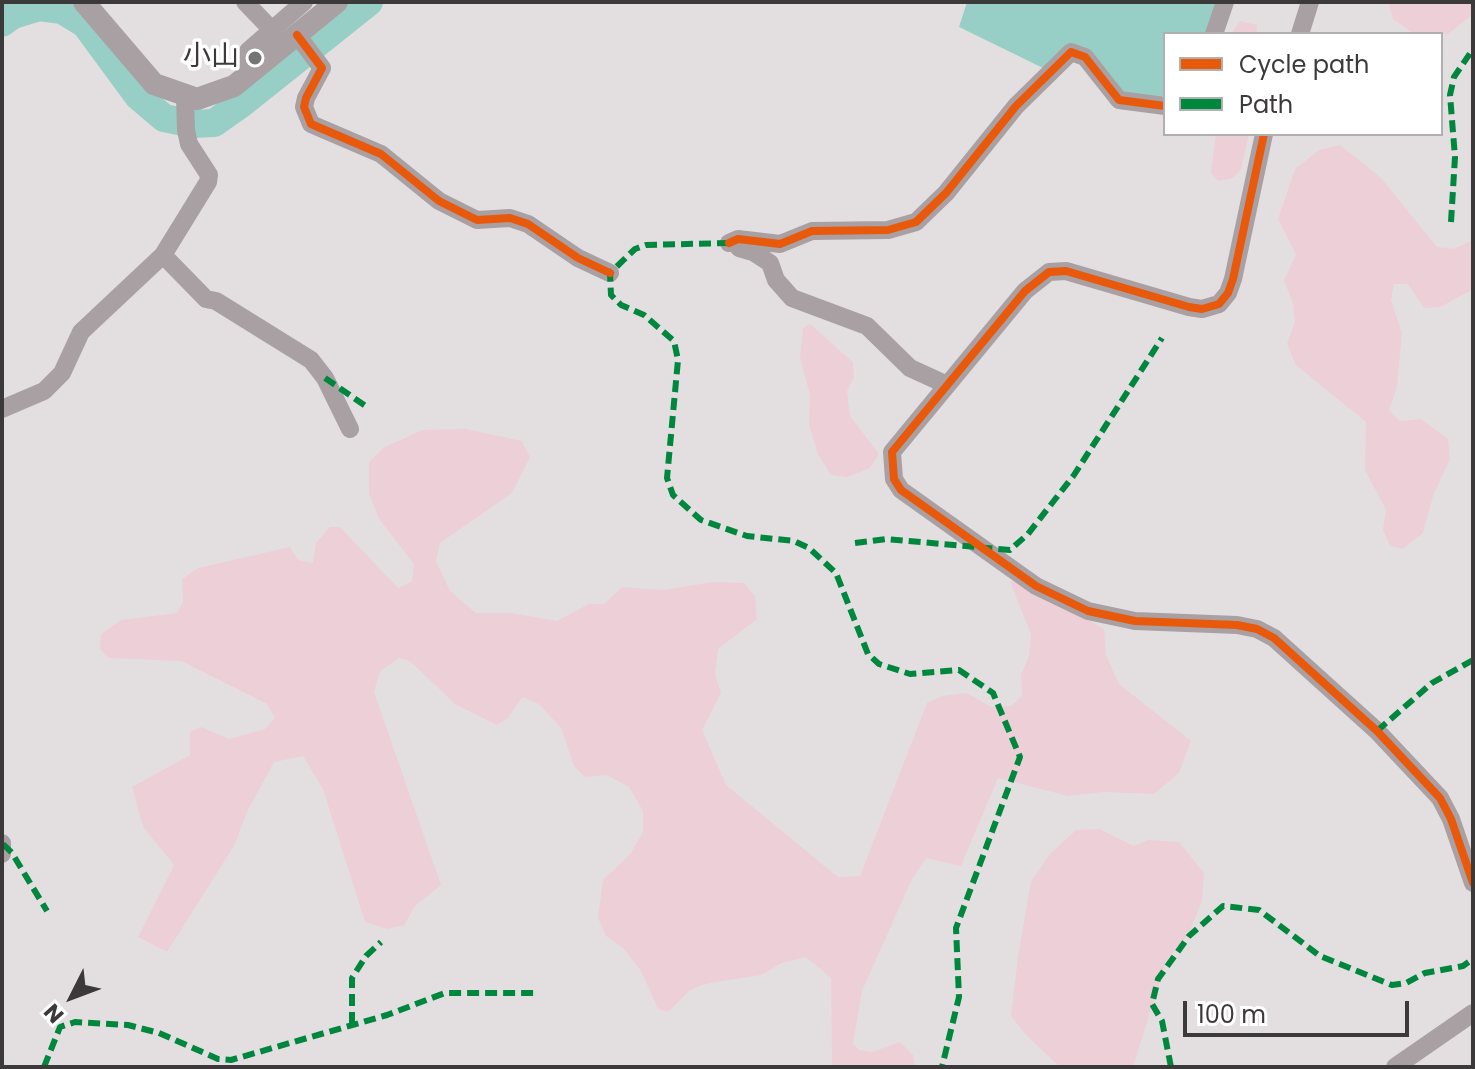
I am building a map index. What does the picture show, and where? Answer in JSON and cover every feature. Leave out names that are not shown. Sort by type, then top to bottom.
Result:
[{"type":"street","points":[[84,2],[142,74],[166,91],[185,97],[211,97],[303,43],[335,2]]},
{"type":"street","points":[[245,2],[271,29]]},
{"type":"street","points":[[247,75],[244,56],[304,2]]},
{"type":"street","points":[[1215,32],[1225,2]]},
{"type":"street","points":[[1301,32],[1310,2]]},
{"type":"street","points":[[303,43],[322,68],[304,107],[311,124],[381,154],[452,208],[477,220],[510,218],[528,224],[578,258],[610,273]]},
{"type":"street","points":[[945,384],[910,368],[867,326],[792,298],[763,257],[729,243],[738,239],[780,244],[812,231],[888,230],[916,222],[946,193],[1007,116],[1071,52],[1085,57],[1119,100],[1163,106]]},
{"type":"street","points":[[2,409],[44,391],[53,383],[69,364],[81,332],[163,255],[208,182],[209,175],[189,144],[185,97]]},
{"type":"street","points":[[1264,136],[1233,279],[1228,293],[1219,304],[1202,309],[1189,307],[1066,271],[1049,272],[1025,291],[945,384],[892,452],[890,466],[901,490],[1036,586],[1088,611],[1135,621],[1237,625],[1257,629],[1274,638],[1377,731],[1440,798],[1451,819],[1473,883]]},
{"type":"street","points":[[163,255],[206,299],[216,301],[311,360],[325,378],[350,429]]},
{"type":"street","points":[[2,843],[2,854]]},
{"type":"street","points":[[1395,1067],[1473,1013]]},
{"type":"shaded area","points":[[967,2],[1218,2],[1208,32],[1163,32],[1163,96],[1154,98],[1124,94],[1084,47],[1075,45],[1045,69],[959,27]]},
{"type":"shaded area","points":[[1388,2],[1473,2],[1473,14],[1448,34],[1411,32],[1393,19]]},
{"type":"shaded area","points":[[1240,21],[1257,25],[1257,32],[1232,32]]},
{"type":"shaded area","points":[[1216,136],[1249,136],[1241,169],[1233,178],[1218,181],[1211,172]]},
{"type":"shaded area","points":[[1340,145],[1381,178],[1437,247],[1454,249],[1473,240],[1473,287],[1470,291],[1440,307],[1424,308],[1408,284],[1394,284],[1391,300],[1402,333],[1397,387],[1389,410],[1400,421],[1421,419],[1448,439],[1450,459],[1433,496],[1423,533],[1403,549],[1390,546],[1383,530],[1386,510],[1365,470],[1366,422],[1296,365],[1287,344],[1295,322],[1293,304],[1284,280],[1296,255],[1278,219],[1295,169],[1319,150]]},
{"type":"shaded area","points":[[810,324],[853,362],[854,377],[847,391],[850,416],[879,454],[870,468],[847,477],[831,475],[818,454],[809,425],[810,395],[800,358],[803,328]]},
{"type":"shaded area","points":[[466,429],[522,441],[530,457],[512,493],[440,543],[436,561],[450,591],[476,613],[511,613],[557,621],[589,604],[604,604],[622,587],[663,590],[713,582],[744,583],[755,596],[757,619],[718,649],[715,674],[721,693],[702,730],[726,785],[838,877],[860,876],[927,703],[942,696],[967,693],[991,707],[1011,706],[1022,696],[1021,675],[1029,656],[1031,634],[1010,582],[1021,581],[1104,629],[1106,655],[1119,684],[1191,741],[1179,773],[1154,794],[1104,792],[1068,796],[998,778],[961,866],[926,858],[912,879],[862,991],[853,1044],[859,1050],[872,1052],[900,1042],[913,1055],[915,1067],[832,1067],[831,978],[806,957],[782,963],[761,975],[704,984],[689,991],[668,1012],[658,1009],[641,971],[623,948],[606,936],[598,918],[603,880],[631,853],[643,832],[643,811],[629,787],[607,775],[585,777],[574,766],[561,728],[539,704],[522,697],[508,718],[497,725],[455,704],[410,661],[399,658],[380,671],[374,692],[441,885],[415,906],[404,925],[387,929],[365,922],[323,789],[303,756],[274,762],[248,810],[234,846],[167,952],[138,937],[174,865],[143,827],[132,787],[190,755],[190,732],[201,727],[229,739],[265,729],[275,718],[267,704],[181,661],[109,658],[100,649],[101,634],[121,620],[177,613],[183,602],[182,579],[198,568],[290,547],[298,560],[313,563],[316,543],[330,527],[340,527],[398,588],[412,581],[414,564],[379,519],[369,494],[369,462],[383,448],[422,430]]},
{"type":"shaded area","points":[[1099,829],[1134,846],[1148,840],[1179,842],[1204,873],[1202,901],[1188,935],[1166,961],[1133,1067],[1060,1067],[1011,1016],[1018,957],[1031,881],[1050,854],[1076,830]]},
{"type":"waterway","points":[[2,23],[13,15],[39,7],[62,10],[85,24],[138,96],[164,118],[193,124],[214,123],[369,2]]},
{"type":"marked path","points":[[1451,222],[1455,157],[1450,95],[1454,77],[1473,49]]},
{"type":"marked path","points":[[729,243],[646,245],[635,249],[610,273],[611,295],[621,305],[644,315],[674,341],[678,360],[667,478],[673,495],[701,520],[747,536],[794,541],[809,548],[836,573],[868,654],[879,664],[910,674],[959,670],[993,693],[1020,757],[956,928],[959,997],[942,1067]]},
{"type":"marked path","points":[[855,543],[886,539],[1010,550],[1028,534],[1074,475],[1162,338]]},
{"type":"marked path","points":[[325,378],[367,407]]},
{"type":"marked path","points":[[1377,731],[1432,683],[1473,660]]},
{"type":"marked path","points":[[3,844],[12,853],[47,911]]},
{"type":"marked path","points":[[1171,1067],[1162,1021],[1152,1004],[1158,979],[1189,936],[1223,906],[1259,910],[1320,956],[1392,985],[1406,983],[1425,973],[1463,966],[1473,959]]},
{"type":"marked path","points":[[352,1024],[352,978],[366,956],[381,942]]},
{"type":"marked path","points":[[44,1067],[60,1027],[75,1022],[128,1025],[159,1033],[218,1059],[231,1060],[387,1015],[445,993],[538,993]]},
{"type":"cycle path","points":[[297,35],[322,68],[304,107],[311,124],[381,154],[439,201],[477,220],[510,218],[528,224],[578,258],[610,273]]},
{"type":"cycle path","points":[[729,243],[738,239],[780,244],[812,231],[888,230],[916,222],[946,193],[1016,106],[1071,52],[1085,57],[1119,100],[1163,106]]},
{"type":"cycle path","points":[[1264,136],[1233,279],[1228,293],[1219,304],[1202,309],[1189,307],[1066,271],[1049,272],[1025,291],[892,452],[894,479],[901,490],[1036,586],[1088,611],[1135,621],[1237,625],[1257,629],[1274,638],[1377,731],[1440,798],[1451,819],[1473,883]]},
{"type":"place","name":"小山","points":[[255,58]]}]
